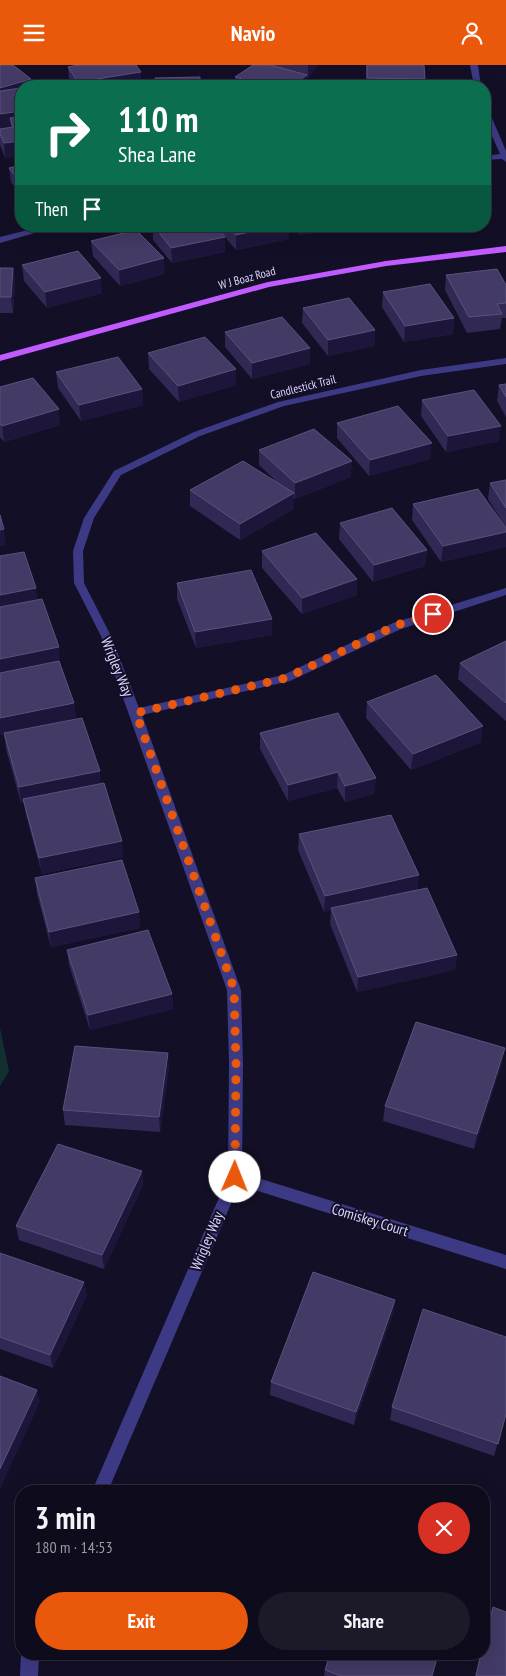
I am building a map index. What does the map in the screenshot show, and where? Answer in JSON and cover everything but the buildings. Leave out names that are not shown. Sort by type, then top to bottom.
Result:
[{"type":"main road","name":"W J Boaz Road","points":[[0,358],[286,281],[385,264],[506,249]]},
{"type":"street","points":[[474,65],[477,80]]},
{"type":"street","points":[[491,125],[505,157],[491,158]]},
{"type":"street","points":[[0,240],[31,232]]},
{"type":"street","name":"Candlestick Trail","points":[[117,473],[197,434],[282,404],[421,373],[506,361]]},
{"type":"street","name":"Wrigley Way","points":[[103,1485],[235,1177],[236,1064],[234,989],[136,713],[106,636],[79,583],[78,551],[89,518],[117,473]]},
{"type":"street","points":[[136,713],[286,678],[397,625],[506,591]]},
{"type":"street","name":"Comiskey Court","points":[[235,1177],[506,1262]]},
{"type":"street","points":[[29,1676],[30,1660]]},
{"type":"green space","points":[[0,1028],[9,1071],[0,1086]]},
{"type":"route","points":[[235,1177],[236,1064],[234,989],[136,713],[286,678],[397,625],[433,614]]}]
